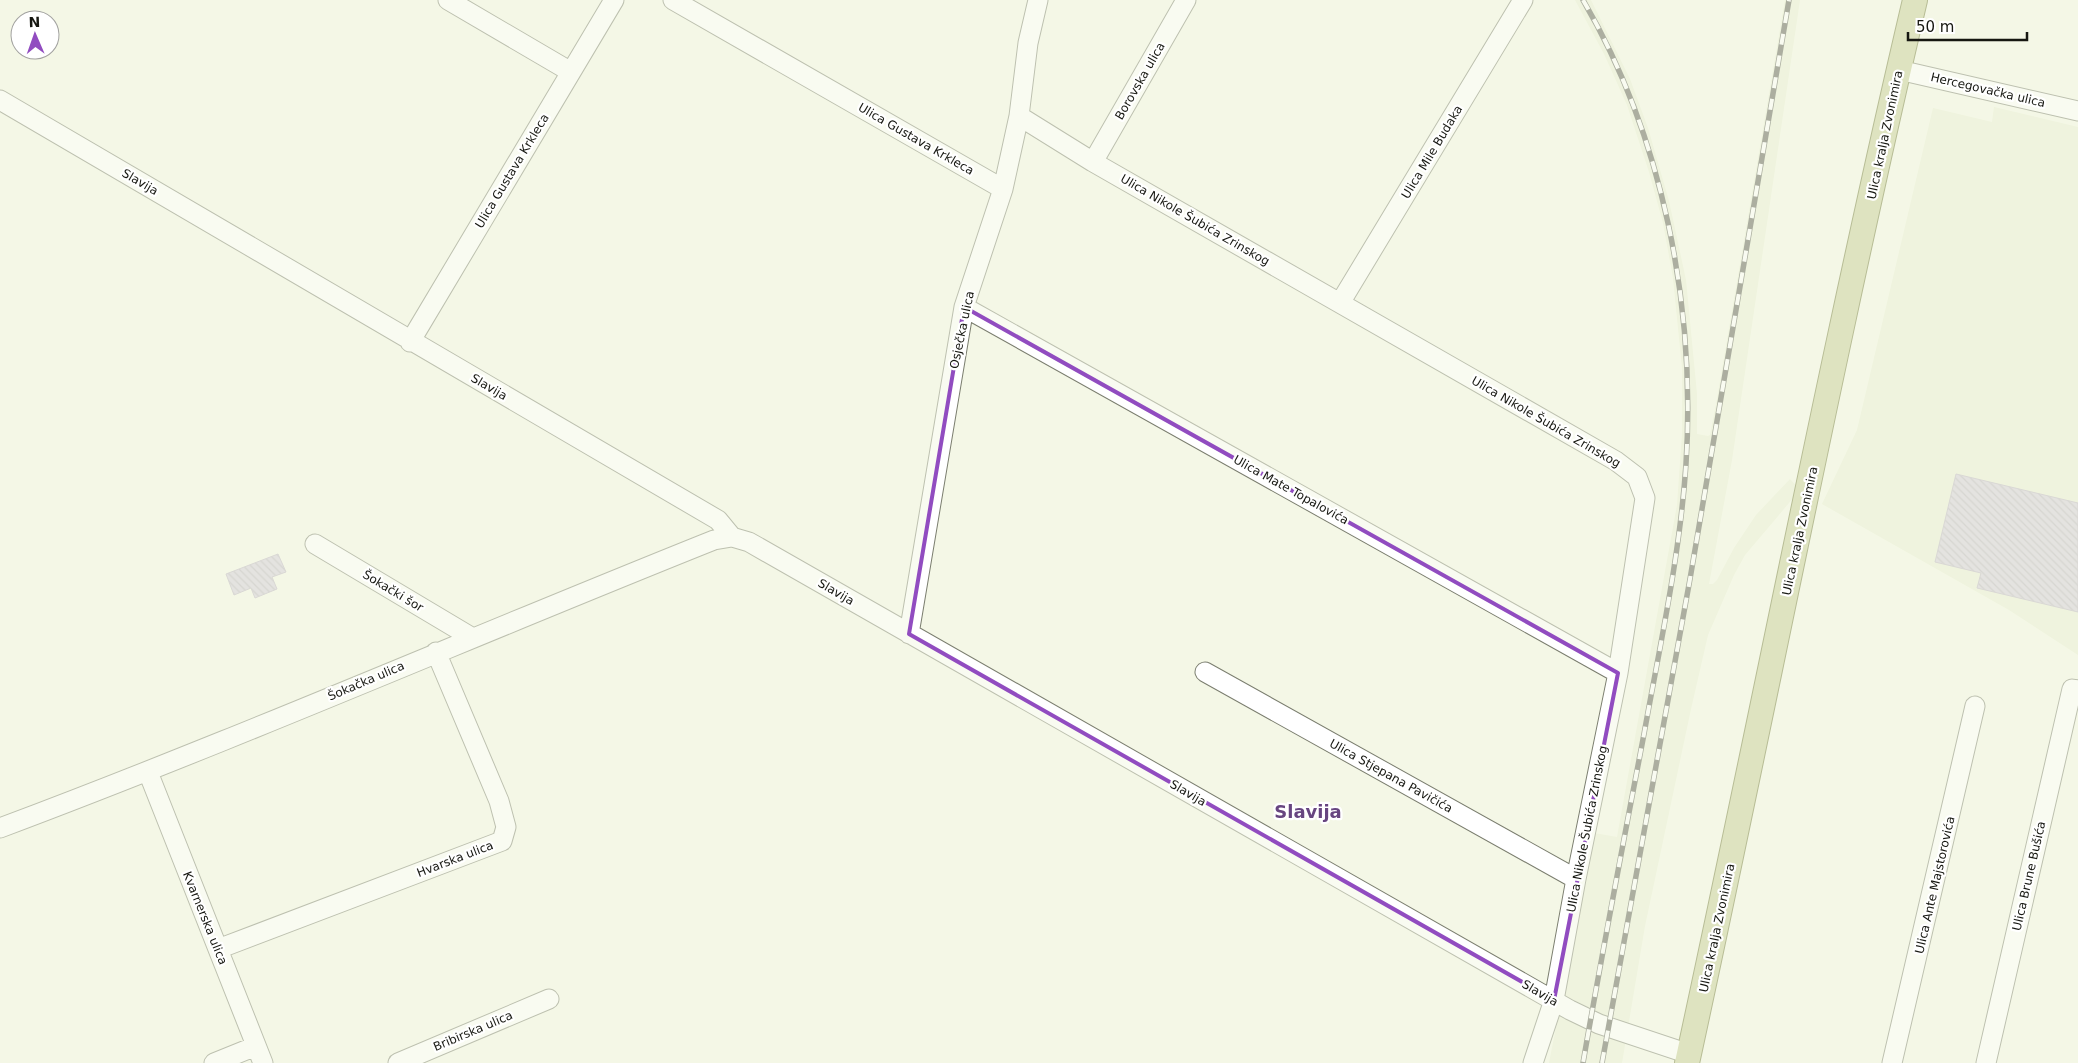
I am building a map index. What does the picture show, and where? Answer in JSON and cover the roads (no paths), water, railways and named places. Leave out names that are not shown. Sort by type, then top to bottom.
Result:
[{"type":"main road","name":"Ulica kralja Zvonimira","points":[[1688,1058],[1915,0]]},
{"type":"street","points":[[448,0],[571,72]]},
{"type":"street","name":"Ulica Gustava Krkleca","points":[[410,342],[614,0]]},
{"type":"street","name":"Ulica Gustava Krkleca","points":[[673,0],[1003,189]]},
{"type":"street","name":"Osječka ulica","points":[[909,634],[964,307],[1003,189],[1019,116],[1028,43],[1038,0]]},
{"type":"street","name":"Borovska ulica","points":[[1093,162],[1186,0]]},
{"type":"street","name":"Ulica Mile Budaka","points":[[1340,303],[1523,0]]},
{"type":"street","name":"Hercegovačka ulica","points":[[1899,70],[2078,111]]},
{"type":"street","name":"Slavija","points":[[0,100],[410,342],[718,520],[732,537],[749,542],[1554,1000],[1599,1024],[1688,1058]]},
{"type":"street","name":"Ulica Nikole Šubića Zrinskog","points":[[1019,116],[1093,162],[1616,461],[1637,477],[1645,498],[1618,673],[1576,879],[1554,1000],[1533,1063]]},
{"type":"street","name":"Ulica Mate Topalovića","points":[[964,307],[1618,673]]},
{"type":"street","name":"Šokačka ulica","points":[[0,828],[148,772],[471,637],[714,540],[732,537]]},
{"type":"street","name":"Šokački šor","points":[[315,544],[471,637]]},
{"type":"street","name":"Hvarska ulica","points":[[218,949],[502,841],[506,827],[499,801],[436,652]]},
{"type":"street","name":"Ulica Stjepana Pavičića","points":[[1205,672],[1576,879]]},
{"type":"street","name":"Ulica Brune Bušića","points":[[1986,1063],[2075,689]]},
{"type":"street","name":"Ulica Ante Majstorovića","points":[[1892,1063],[1975,706]]},
{"type":"street","name":"Kvarnerska ulica","points":[[148,772],[259,1054]]},
{"type":"street","name":"Bribirska ulica","points":[[398,1063],[549,999]]},
{"type":"street","points":[[214,1063],[259,1054]]},
{"type":"railway","points":[[1583,0],[1611,53],[1634,108],[1653,165],[1668,224],[1679,284],[1688,404],[1686,464],[1674,566],[1583,1063]]},
{"type":"railway","points":[[1602,1063],[1690,579],[1789,0]]},
{"type":"district","name":"Slavija","points":[[1308,812]]}]
